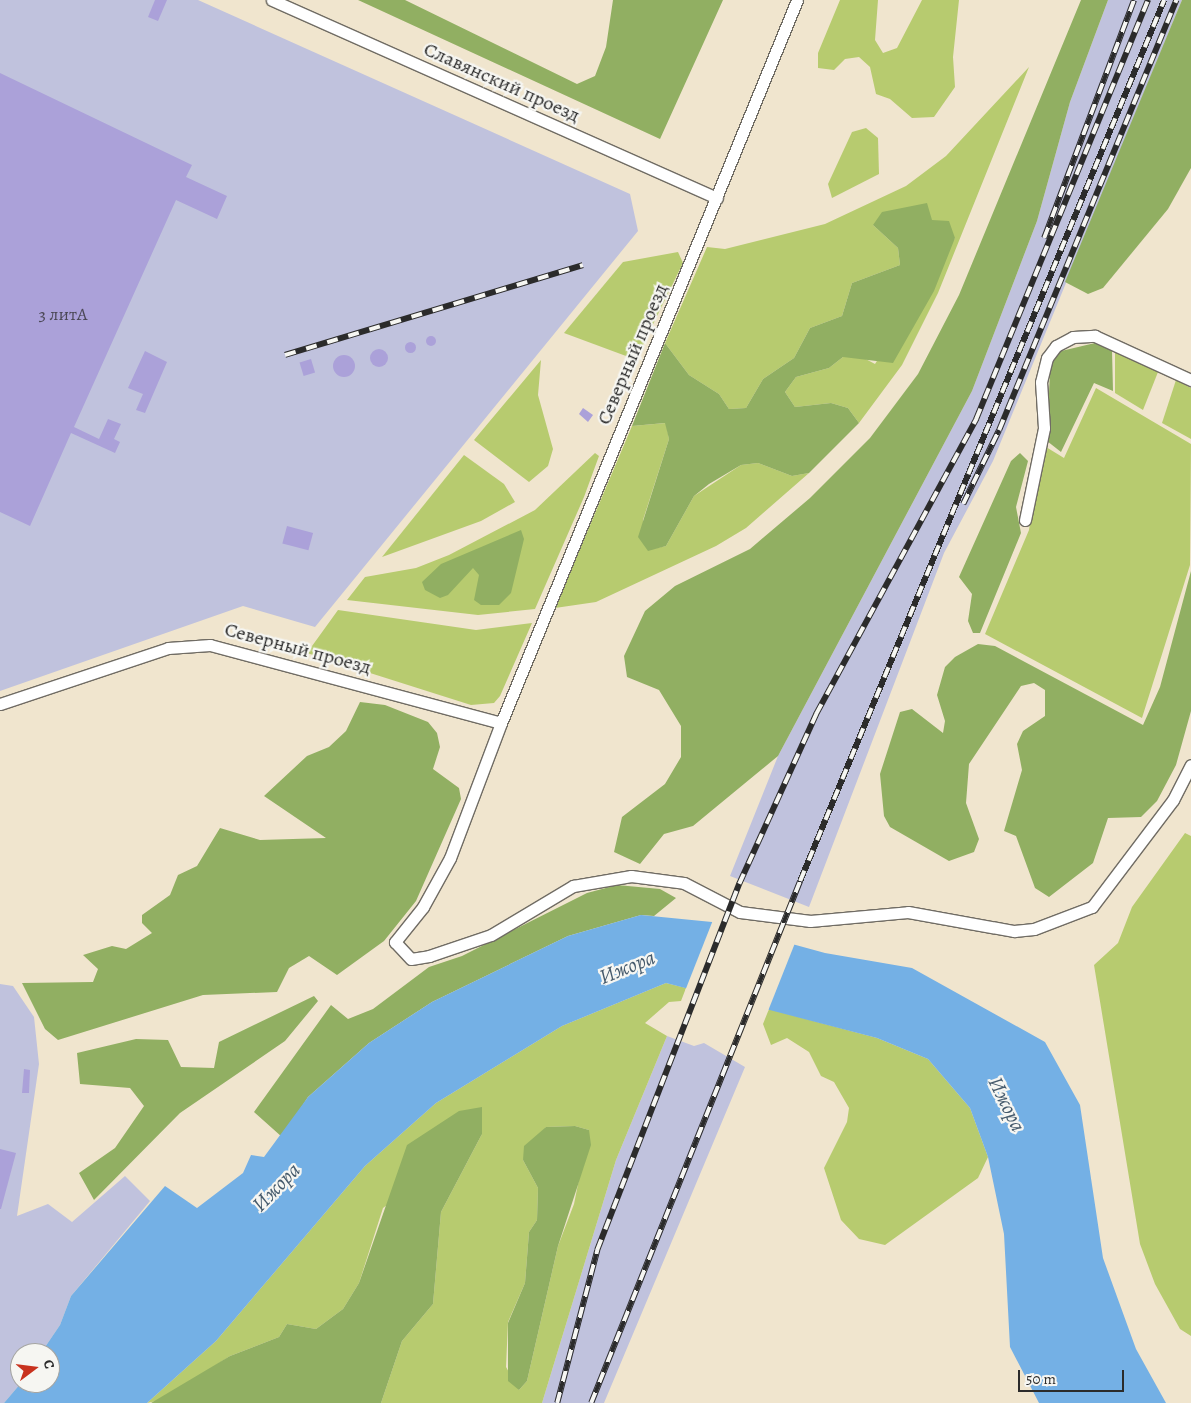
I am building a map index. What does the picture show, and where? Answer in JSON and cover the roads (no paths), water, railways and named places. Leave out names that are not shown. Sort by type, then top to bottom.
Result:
[{"type":"street","name":"Славянский проезд","points":[[272,0],[718,198]]},
{"type":"street","name":"Северный проезд","points":[[797,0],[718,198],[501,723],[450,858],[422,907],[395,942],[411,959],[430,956],[491,935],[573,886],[631,876],[684,883],[740,912],[810,921],[908,912],[1014,931],[1034,929],[1092,907],[1174,800],[1191,765]]},
{"type":"street","points":[[1025,520],[1044,428],[1041,382],[1047,358],[1056,346],[1073,337],[1095,336],[1191,380]]},
{"type":"street","name":"Северный проезд","points":[[0,704],[168,648],[210,645],[501,723]]},
{"type":"water","name":"Ижора","points":[[641,915],[712,922],[825,953],[912,968],[1045,1042],[1080,1105],[1103,1258],[1136,1349],[1166,1403],[1039,1403],[1010,1347],[1004,1234],[988,1157],[970,1108],[928,1059],[877,1038],[666,983],[562,1026],[436,1103],[365,1166],[216,1341],[147,1403],[4,1403],[12,1393],[60,1393],[60,1343],[48,1343],[60,1325],[71,1296],[165,1186],[197,1208],[243,1173],[251,1155],[264,1157],[308,1097],[369,1043],[432,1002],[568,936]]},
{"type":"railway","points":[[1044,238],[1134,0]]},
{"type":"railway","points":[[557,1403],[597,1250],[739,884],[816,714],[976,419],[1148,0]]},
{"type":"railway","points":[[591,1403],[800,881],[1164,0]]},
{"type":"railway","points":[[963,504],[999,430],[1176,0]]},
{"type":"railway","points":[[285,355],[583,265]]}]
